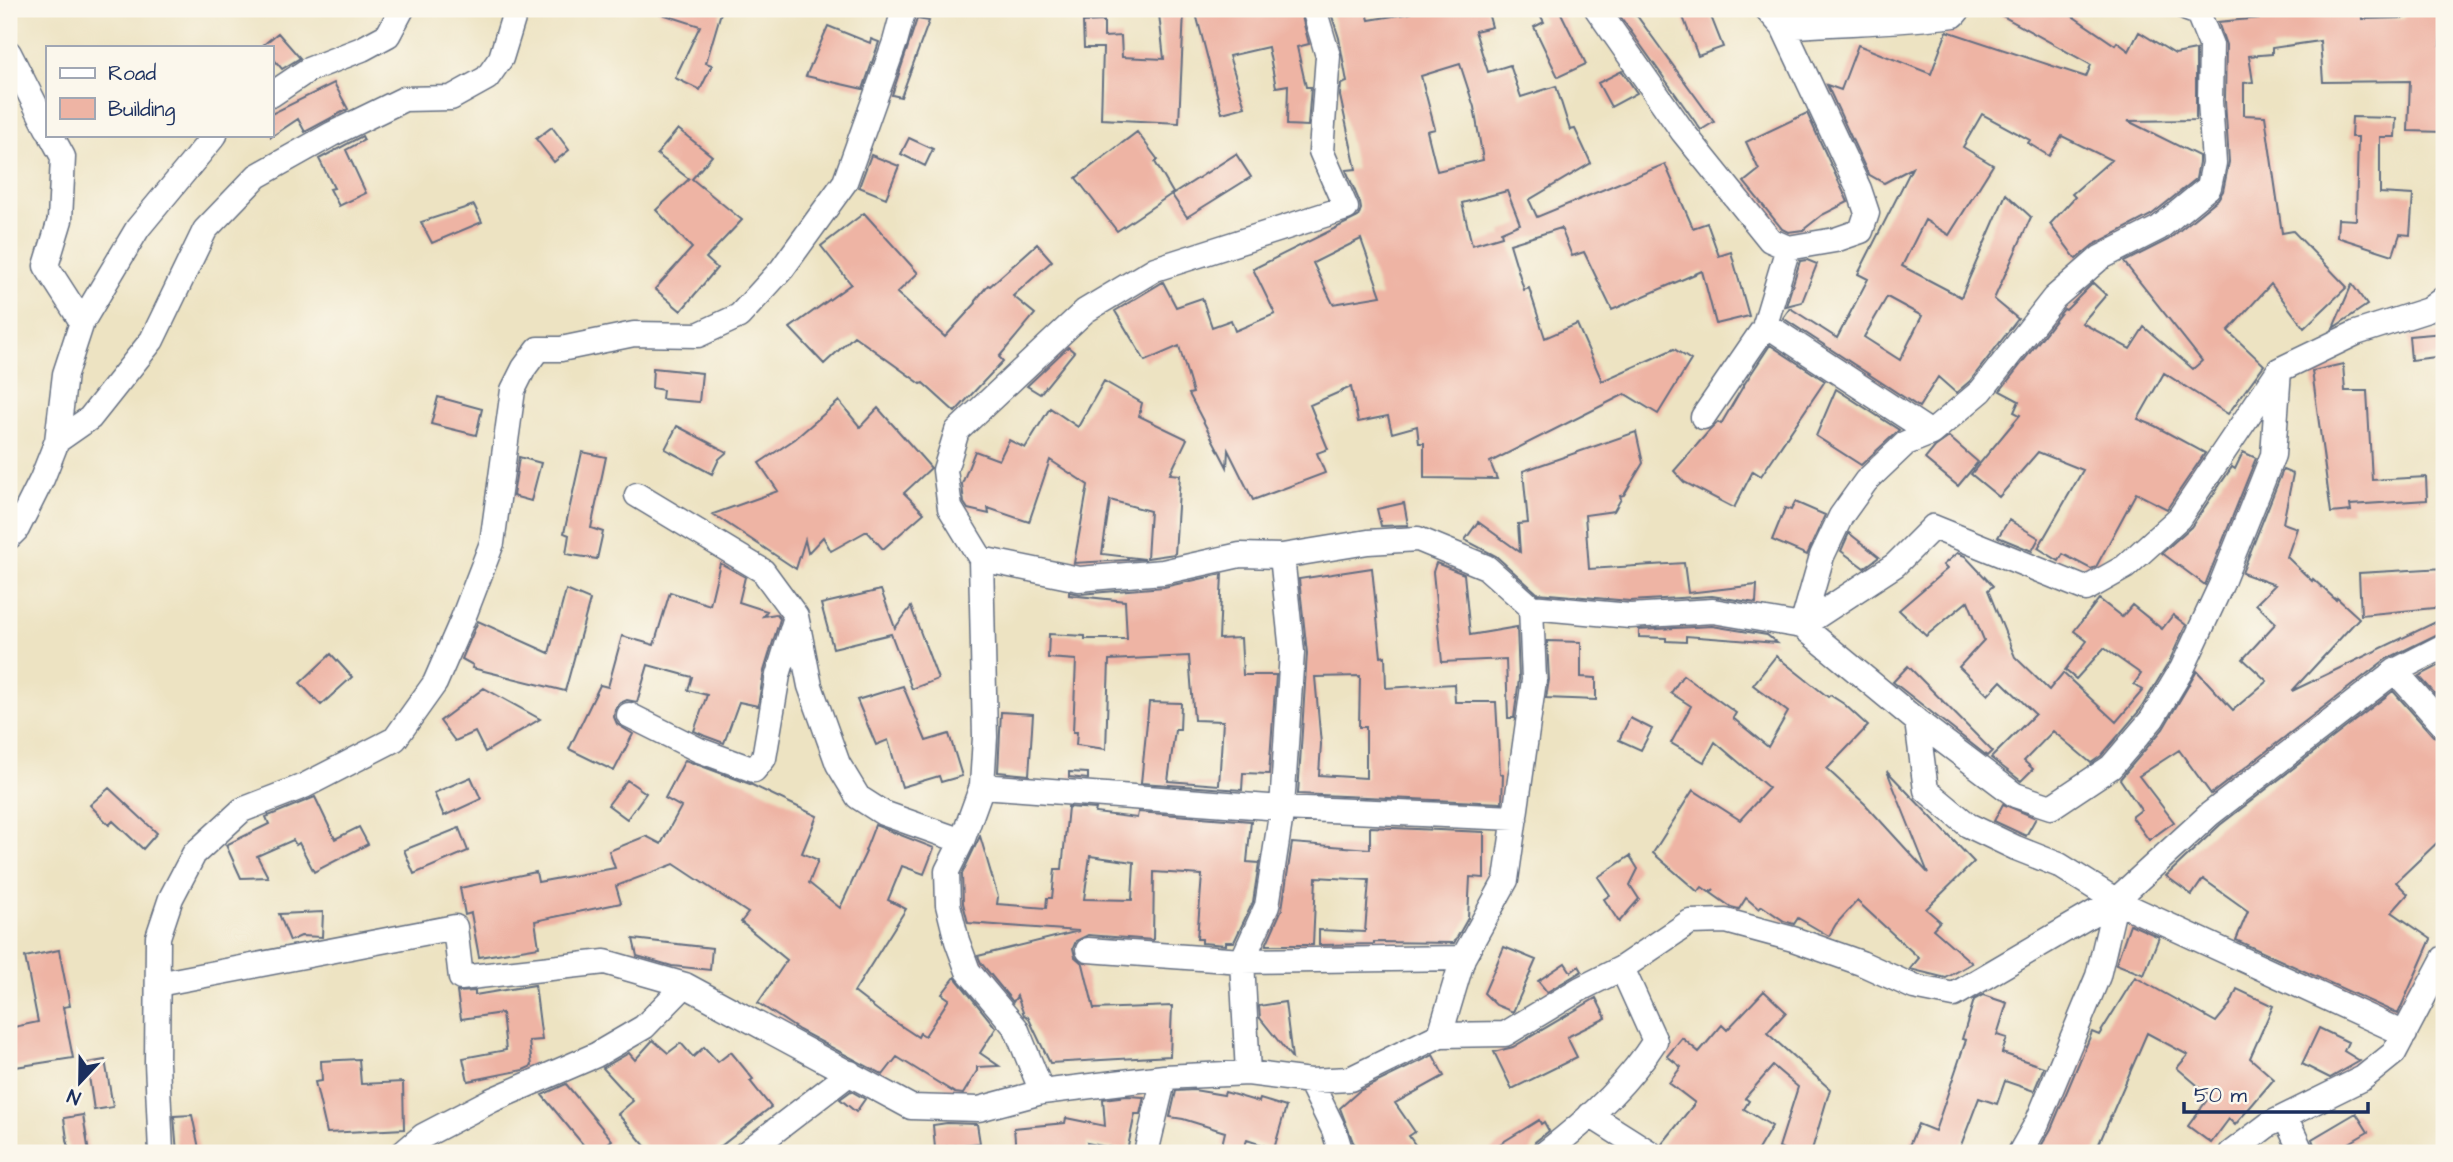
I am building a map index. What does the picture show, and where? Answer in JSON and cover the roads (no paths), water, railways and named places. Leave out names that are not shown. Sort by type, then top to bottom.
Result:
[{"type":"street","points":[[273,94],[307,70],[362,49],[388,35],[402,9]]},
{"type":"street","points":[[57,441],[90,418],[152,340],[205,230],[257,176],[332,134],[404,99],[451,99],[487,78],[501,58],[516,9]]},
{"type":"street","points":[[161,1153],[157,1063],[158,937],[171,898],[194,854],[242,810],[304,786],[395,738],[435,682],[492,543],[513,390],[524,368],[538,349],[561,349],[634,334],[698,335],[739,316],[782,269],[845,182],[895,42],[904,9]]},
{"type":"street","points":[[1042,1092],[1016,1028],[968,971],[948,905],[947,872],[962,841],[982,786],[985,737],[981,559],[950,508],[945,470],[957,431],[1085,311],[1156,269],[1346,208],[1321,151],[1328,56],[1314,9]]},
{"type":"street","points":[[1597,9],[1683,132],[1770,240],[1788,248],[1835,240],[1861,231],[1867,213],[1859,189],[1775,18],[1905,22],[1954,15],[1959,9]]},
{"type":"street","points":[[1802,626],[1822,556],[1841,516],[1866,481],[1906,443],[1931,433],[1981,391],[2054,298],[2100,258],[2159,228],[2209,187],[2214,163],[2210,101],[2211,45],[2198,13],[2187,9]]},
{"type":"street","points":[[9,54],[46,126]]},
{"type":"street","points":[[52,136],[62,157],[60,220],[46,266],[82,322]]},
{"type":"street","points":[[9,537],[17,529],[57,441],[65,374],[82,322],[138,228],[214,136]]},
{"type":"street","points":[[1703,417],[1765,324],[1788,248]]},
{"type":"street","points":[[1802,626],[1895,565],[1933,527],[2086,589],[2125,567],[2179,518],[2279,370],[2356,333],[2428,310],[2444,298]]},
{"type":"street","points":[[1765,324],[1931,433]]},
{"type":"street","points":[[981,559],[1079,579],[1163,572],[1240,555],[1282,556],[1368,542],[1418,539],[1486,567],[1531,607],[1630,616],[1713,611],[1802,626],[1917,721],[2015,795],[2051,807],[2111,767],[2152,719],[2182,669],[2221,585],[2273,455],[2279,370]]},
{"type":"street","points":[[637,495],[763,571],[796,616],[810,686],[838,764],[858,797],[883,813],[962,841]]},
{"type":"street","points":[[1248,1073],[1242,961],[1267,905],[1282,808],[1292,652],[1282,556]]},
{"type":"street","points":[[1440,1035],[1463,958],[1506,880],[1534,680],[1531,607]]},
{"type":"street","points":[[629,715],[699,750],[754,770],[764,758],[778,675],[796,616]]},
{"type":"street","points":[[158,984],[455,927],[461,978],[605,961],[685,985],[911,1107],[979,1109],[1042,1092],[1164,1077],[1248,1073],[1310,1081],[1349,1079],[1440,1035],[1505,1034],[1580,989],[1622,968],[1690,922],[1726,921],[1793,939],[1861,963],[1914,987],[1954,995],[2116,900],[2210,814],[2395,671],[2444,646]]},
{"type":"street","points":[[2395,671],[2444,726]]},
{"type":"street","points":[[1917,721],[1926,790],[1968,825],[2015,848],[2059,865],[2116,900],[2405,1034]]},
{"type":"street","points":[[982,786],[1282,808],[1515,818]]},
{"type":"street","points":[[2020,1153],[2037,1123],[2098,976],[2116,900]]},
{"type":"street","points":[[1087,950],[1242,961],[1463,958]]},
{"type":"street","points":[[2231,1153],[2268,1125],[2363,1078],[2394,1053],[2444,958]]},
{"type":"street","points":[[1545,1153],[1590,1115],[1639,1065],[1655,1041],[1622,968]]},
{"type":"street","points":[[402,1153],[423,1136],[492,1100],[608,1048],[644,1027],[685,985]]},
{"type":"street","points":[[746,1153],[850,1073]]},
{"type":"street","points":[[1146,1153],[1164,1077]]},
{"type":"street","points":[[1310,1081],[1334,1130],[1341,1153]]},
{"type":"street","points":[[1590,1115],[1650,1153]]},
{"type":"street","points":[[2285,1117],[2302,1153]]}]
